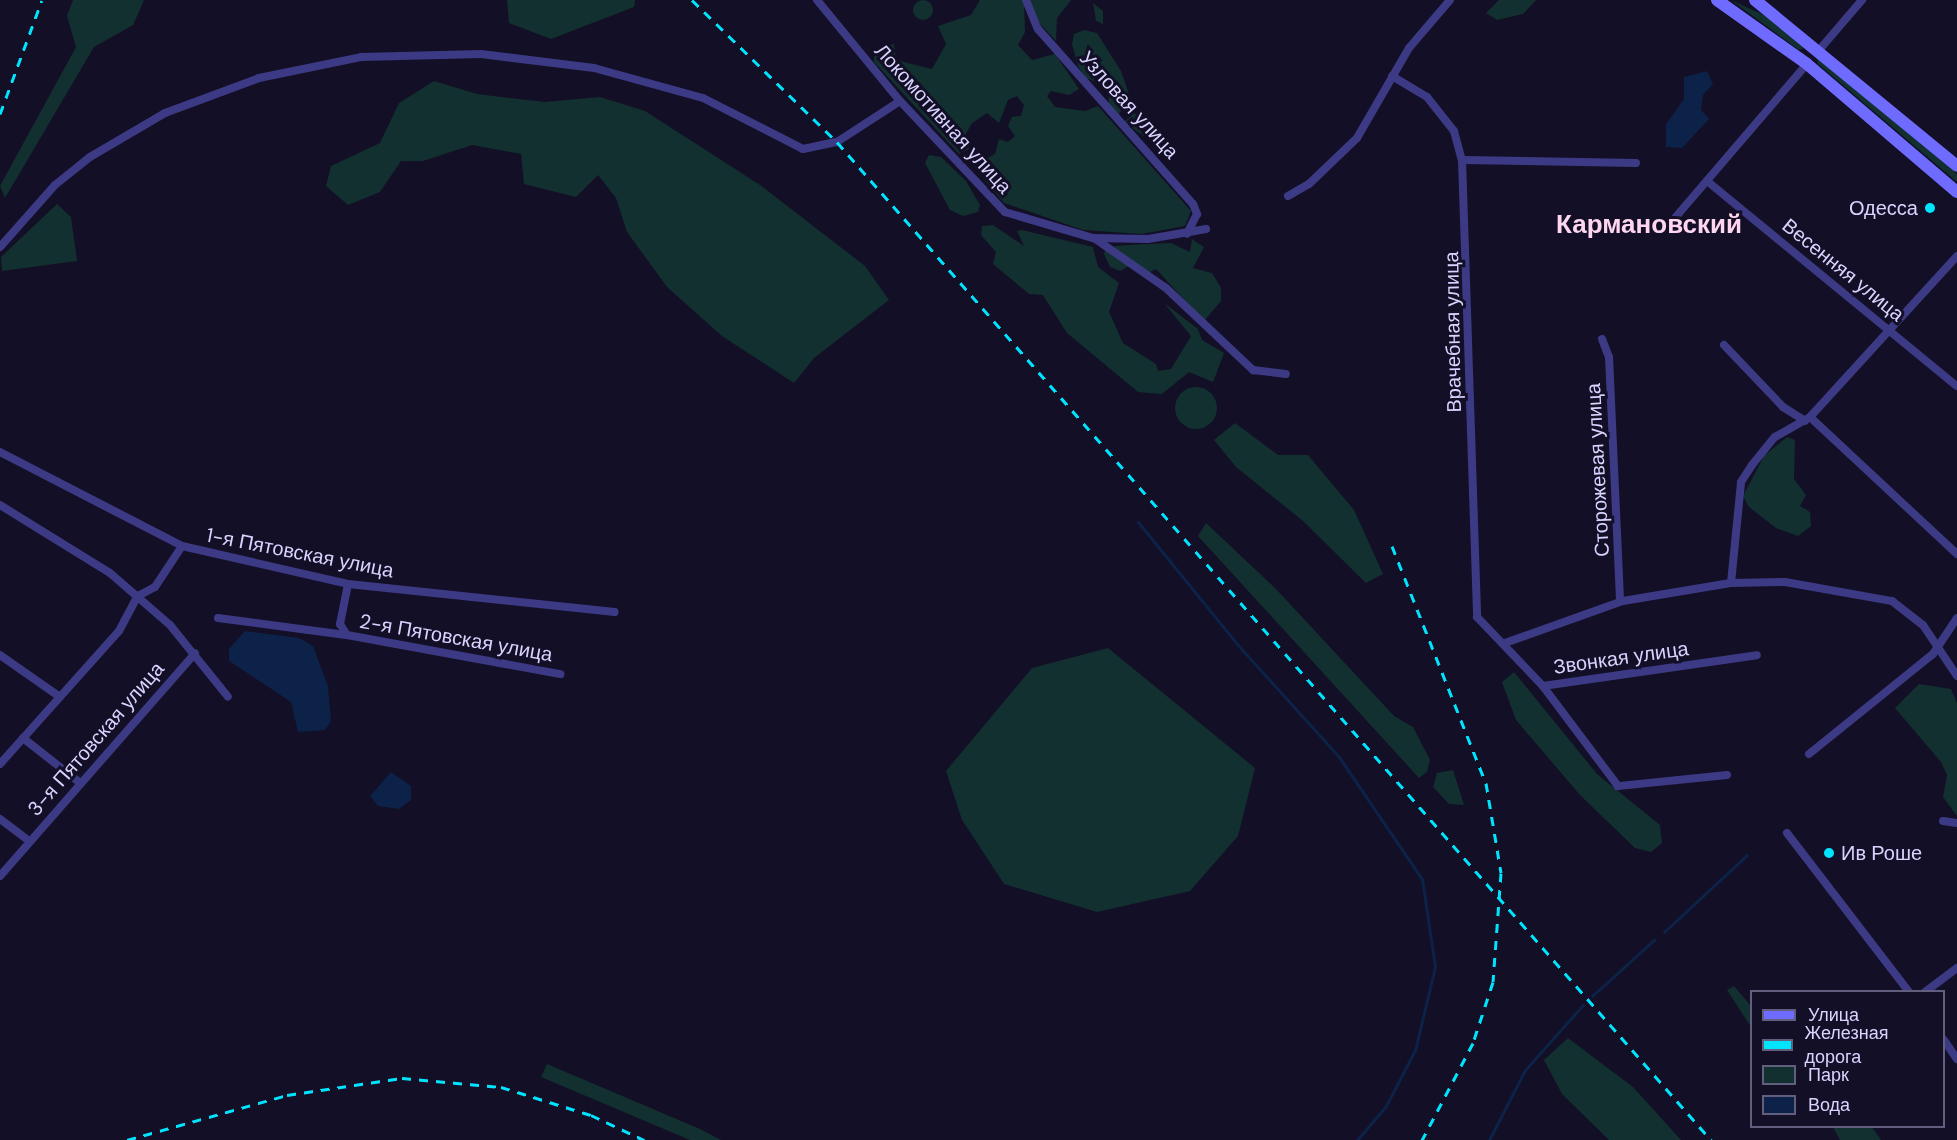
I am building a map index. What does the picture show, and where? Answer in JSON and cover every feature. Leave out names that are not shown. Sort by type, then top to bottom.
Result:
[{"type":"main road","points":[[1717,0],[1807,64],[1957,192]]},
{"type":"main road","points":[[1755,0],[1820,49],[1957,166]]},
{"type":"main road","points":[[1807,64],[1820,49]]},
{"type":"street","name":"Локомотивная улица","points":[[817,0],[900,101],[1005,212],[1093,238],[1187,234],[1206,229]]},
{"type":"street","points":[[1018,0],[1028,11]]},
{"type":"street","name":"Узловая улица","points":[[1026,0],[1028,11],[1038,29],[1193,204],[1197,213],[1187,234]]},
{"type":"street","points":[[1288,196],[1309,184],[1357,138],[1392,76],[1450,0]]},
{"type":"street","points":[[1820,49],[1862,0]]},
{"type":"street","points":[[0,247],[55,185],[90,157],[165,113],[259,78],[351,59],[481,54],[594,68],[703,98],[803,149],[837,142],[900,101]]},
{"type":"street","points":[[1668,226],[1807,64]]},
{"type":"street","name":"Врачебная улица","points":[[1392,76],[1427,97],[1454,131],[1462,160],[1469,279],[1476,617],[1505,643]]},
{"type":"street","points":[[1462,160],[1636,163]]},
{"type":"street","name":"Весенняя улица","points":[[1707,181],[1891,329],[1957,386]]},
{"type":"street","points":[[1093,238],[1166,288],[1254,370],[1286,374]]},
{"type":"street","points":[[1731,583],[1741,482],[1767,446],[1807,419],[1957,256]]},
{"type":"street","name":"Сторожевая улица","points":[[1602,339],[1609,357],[1620,601]]},
{"type":"street","points":[[1724,345],[1774,399],[1807,419],[1957,554]]},
{"type":"street","name":"1-я Пятовская улица","points":[[0,452],[182,546],[348,584],[615,612]]},
{"type":"street","points":[[0,504],[110,573],[138,596],[195,653],[228,696]]},
{"type":"street","points":[[0,764],[119,631],[138,596],[154,586],[182,546]]},
{"type":"street","points":[[1543,686],[1505,643],[1620,601],[1731,583],[1785,582],[1878,595],[1923,626],[1957,676]]},
{"type":"street","name":"2-я Пятовская улица","points":[[347,635],[340,624],[348,584]]},
{"type":"street","name":"2-я Пятовская улица","points":[[218,618],[347,635],[560,674]]},
{"type":"street","points":[[1809,754],[1938,646],[1957,618]]},
{"type":"street","name":"3-я Пятовская улица","points":[[0,876],[79,782],[195,653]]},
{"type":"street","points":[[0,655],[60,698]]},
{"type":"street","name":"Звонкая улица","points":[[1727,775],[1618,786],[1543,686],[1757,655]]},
{"type":"street","points":[[23,738],[79,782]]},
{"type":"street","points":[[0,819],[29,841]]},
{"type":"street","points":[[1943,821],[1957,823]]},
{"type":"street","points":[[1787,833],[1907,990]]},
{"type":"street","points":[[1928,990],[1957,968]]},
{"type":"street","points":[[1945,1041],[1957,1059]]},
{"type":"green space","points":[[73,0],[144,0],[133,25],[94,47],[5,198],[0,186],[76,47],[67,16]]},
{"type":"green space","points":[[507,0],[635,0],[634,7],[551,39],[509,23]]},
{"type":"green space","points":[[923,0],[930,3],[933,10],[930,17],[923,20],[916,17],[913,10],[916,3]]},
{"type":"green space","points":[[980,0],[1024,0],[1025,32],[1018,45],[1032,60],[1055,54],[1079,89],[1069,95],[1051,91],[1047,96],[1055,107],[1085,111],[1098,106],[1191,211],[1185,226],[1142,234],[1083,230],[1004,203],[973,166],[995,154],[999,139],[1008,142],[1015,136],[1008,126],[1012,117],[1021,116],[1024,105],[1017,96],[1008,100],[999,123],[987,113],[972,123],[964,137],[969,149],[959,154],[874,62],[874,50],[894,44],[896,60],[932,69],[946,44],[938,26],[971,15]]},
{"type":"green space","points":[[1029,0],[1071,0],[1057,18],[1056,41],[1040,24]]},
{"type":"green space","points":[[1499,0],[1536,0],[1523,14],[1497,20],[1486,13]]},
{"type":"green space","points":[[1731,0],[1766,16],[1804,48],[1799,50]]},
{"type":"green space","points":[[1093,3],[1103,11],[1103,24],[1096,21]]},
{"type":"green space","points":[[1084,30],[1097,33],[1121,71],[1130,97],[1119,114],[1109,106],[1108,87],[1086,78],[1078,66],[1072,44],[1074,34]]},
{"type":"green space","points":[[1817,58],[1957,174],[1957,182],[1818,64]]},
{"type":"green space","points":[[434,81],[477,94],[545,102],[600,97],[645,111],[760,185],[865,266],[889,300],[814,358],[794,383],[722,336],[667,287],[627,232],[616,198],[598,175],[576,197],[524,184],[521,154],[472,145],[423,161],[401,161],[380,192],[348,205],[326,186],[331,166],[380,143],[399,103]]},
{"type":"green space","points":[[1134,113],[1141,119],[1145,137],[1124,122]]},
{"type":"green space","points":[[929,155],[941,157],[966,181],[980,205],[978,212],[963,216],[950,210],[925,163]]},
{"type":"green space","points":[[57,204],[71,217],[77,261],[2,271],[1,257]]},
{"type":"green space","points":[[993,225],[1024,246],[1017,231],[1022,230],[1093,247],[1098,267],[1119,283],[1109,312],[1123,343],[1156,364],[1158,371],[1171,369],[1191,336],[1164,303],[1198,329],[1202,340],[1224,353],[1213,382],[1189,372],[1162,394],[1138,392],[1067,333],[1043,295],[1029,294],[993,264],[996,252],[981,235],[982,226]]},
{"type":"green space","points":[[1192,239],[1204,247],[1193,268],[1212,273],[1221,288],[1221,301],[1204,321],[1156,269],[1146,274],[1129,266],[1120,271],[1110,267],[1104,254],[1106,247],[1171,243],[1190,252]]},
{"type":"green space","points":[[1196,387],[1204,388],[1211,393],[1216,400],[1216,416],[1211,423],[1204,428],[1196,429],[1188,428],[1181,423],[1176,416],[1175,408],[1176,400],[1181,393],[1188,388]]},
{"type":"green space","points":[[1235,423],[1278,455],[1308,455],[1354,510],[1383,574],[1366,583],[1303,521],[1236,467],[1214,440]]},
{"type":"green space","points":[[1787,437],[1795,440],[1794,479],[1806,495],[1800,506],[1810,512],[1811,526],[1798,536],[1776,528],[1749,507],[1743,496],[1764,456]]},
{"type":"green space","points":[[1206,523],[1276,589],[1394,716],[1413,727],[1430,760],[1427,772],[1419,778],[1198,536]]},
{"type":"green space","points":[[1108,648],[1255,768],[1238,836],[1190,891],[1097,912],[1004,884],[962,820],[946,771],[1032,668]]},
{"type":"green space","points":[[1514,672],[1597,774],[1660,825],[1662,843],[1651,852],[1635,848],[1580,795],[1516,720],[1502,682]]},
{"type":"green space","points":[[1919,684],[1951,689],[1957,703],[1957,816],[1943,797],[1947,775],[1941,762],[1895,708]]},
{"type":"green space","points":[[1453,770],[1464,805],[1449,804],[1433,787],[1437,773]]},
{"type":"green space","points":[[1734,986],[1750,1005],[1750,1025],[1727,990]]},
{"type":"green space","points":[[1568,1038],[1633,1087],[1681,1140],[1609,1140],[1562,1094],[1544,1060]]},
{"type":"green space","points":[[547,1064],[721,1140],[690,1140],[541,1077]]},
{"type":"green space","points":[[1834,1128],[1873,1128],[1881,1140],[1840,1140]]},
{"type":"water","points":[[1707,71],[1713,84],[1703,95],[1701,110],[1709,119],[1682,148],[1666,147],[1666,124],[1684,99],[1684,77]]},
{"type":"water","points":[[245,631],[299,638],[313,646],[328,686],[331,721],[325,730],[298,732],[291,702],[229,661],[229,649]]},
{"type":"water","points":[[391,772],[411,786],[411,800],[399,809],[378,806],[370,796]]},
{"type":"waterway","points":[[1138,522],[1237,644],[1339,757],[1422,879],[1435,967],[1415,1050],[1386,1106],[1357,1140]]},
{"type":"waterway","points":[[1664,932],[1747,855]]},
{"type":"waterway","points":[[1592,996],[1654,940]]},
{"type":"waterway","points":[[1489,1140],[1525,1070],[1583,1005]]},
{"type":"railway","points":[[0,114],[42,0]]},
{"type":"railway","points":[[692,0],[837,142],[1711,1140]]},
{"type":"railway","points":[[1392,546],[1486,783],[1501,873],[1493,982],[1473,1043],[1422,1140]]},
{"type":"railway","points":[[127,1140],[287,1095],[402,1078],[501,1087],[591,1115],[644,1140]]},
{"type":"place","name":"Одесса","points":[[1930,208]]},
{"type":"place","name":"Ив Роше","points":[[1829,853]]},
{"type":"district","name":"Кармановский","points":[[1649,225]]}]
